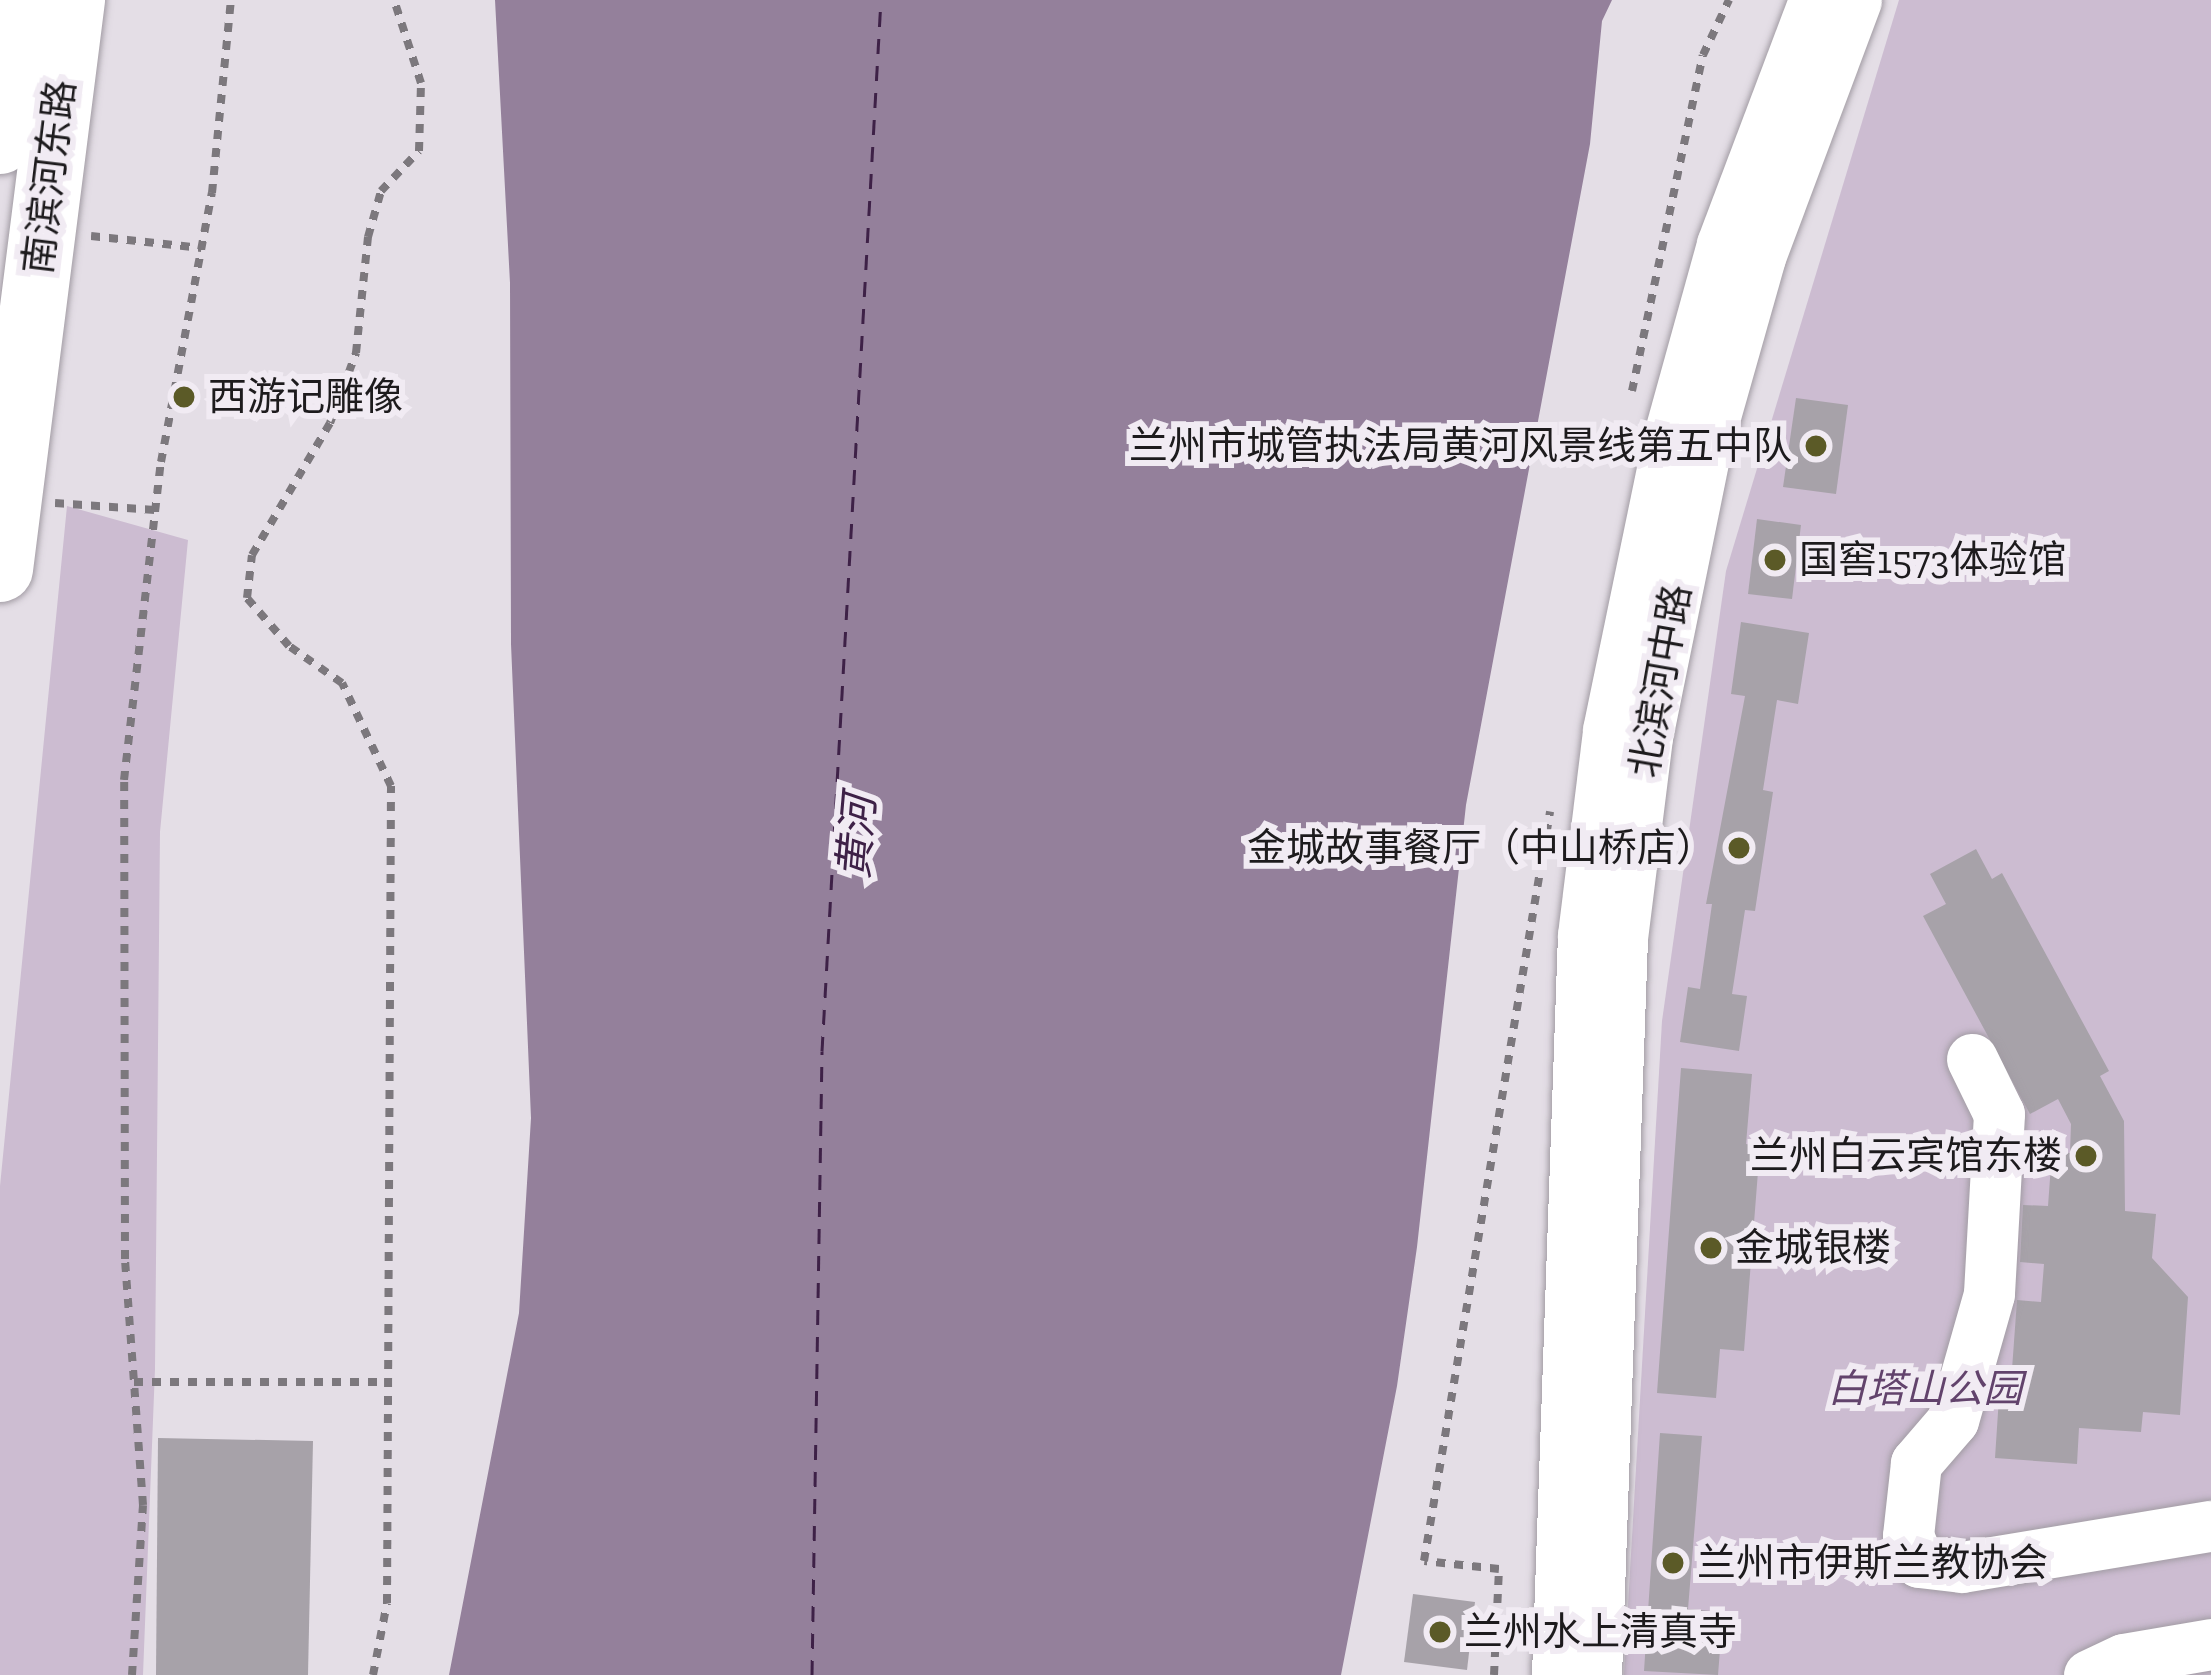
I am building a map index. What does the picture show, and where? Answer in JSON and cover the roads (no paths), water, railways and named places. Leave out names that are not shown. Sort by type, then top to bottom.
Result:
[{"type":"highway","name":"南滨河东路","points":[[0,141],[21,0]]},
{"type":"highway","name":"南滨河东路","points":[[0,568],[72,0]]},
{"type":"street","name":"北滨河中路","points":[[1557,1675],[1583,935],[1608,730],[1668,439],[1722,244],[1814,0]]},
{"type":"street","name":"北滨河中路","points":[[1596,1675],[1622,938],[1647,737],[1706,448],[1760,256],[1856,0]]},
{"type":"street","points":[[1972,1059],[1999,1114],[1988,1294],[1953,1420],[1916,1463],[1908,1536],[1919,1562],[1962,1567],[2211,1526]]},
{"type":"street","points":[[2089,1675],[2124,1659],[2211,1644]]},
{"type":"water","name":"黄河","points":[[495,0],[1612,0],[1602,21],[1590,144],[1466,805],[1417,1247],[1397,1386],[1341,1675],[449,1675],[519,1313],[531,1118],[511,644],[510,283]]},
{"type":"place","name":"西游记雕像","points":[[184,397]]},
{"type":"place","name":"兰州市城管执法局黄河风景线第五中队","points":[[1816,446]]},
{"type":"place","name":"国窖1573体验馆","points":[[1775,560]]},
{"type":"place","name":"金城故事餐厅（中山桥店）","points":[[1739,848]]},
{"type":"place","name":"兰州白云宾馆东楼","points":[[2086,1156]]},
{"type":"place","name":"金城银楼","points":[[1711,1248]]},
{"type":"place","name":"兰州市伊斯兰教协会","points":[[1673,1563]]},
{"type":"place","name":"兰州水上清真寺","points":[[1440,1632]]},
{"type":"park label","name":"白塔山公园","points":[[1925,1389]]}]
